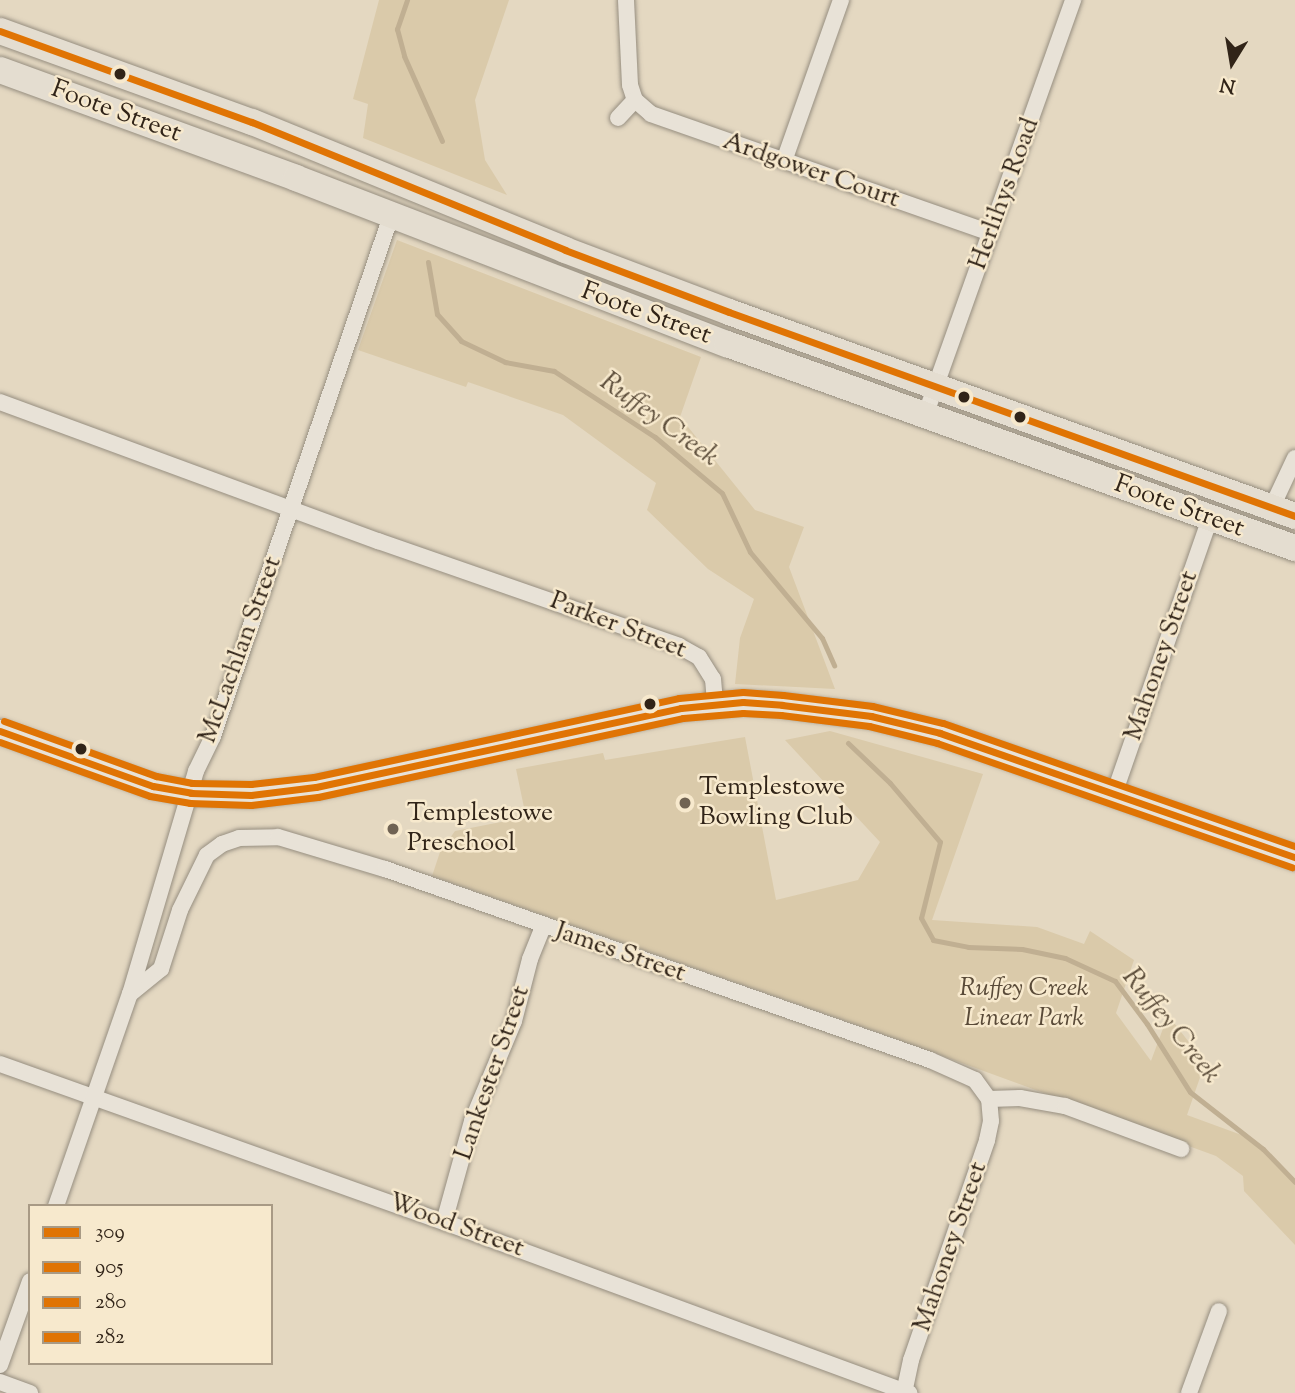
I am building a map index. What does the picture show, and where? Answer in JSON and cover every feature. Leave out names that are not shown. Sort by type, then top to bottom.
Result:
[{"type":"main road","name":"Foote Street","points":[[0,31],[252,122],[565,250],[1284,512]]},
{"type":"main road","name":"Foote Street","points":[[0,70],[601,297],[1295,548]]},
{"type":"main road","points":[[391,216],[403,184]]},
{"type":"main road","points":[[0,731],[124,777],[191,793],[251,795],[316,787],[715,703],[743,702],[870,716],[940,733],[1295,857]]},
{"type":"street","points":[[618,118],[635,100],[630,85],[626,0]]},
{"type":"street","points":[[785,161],[841,0]]},
{"type":"street","name":"Herlihys Road","points":[[925,416],[1073,0]]},
{"type":"street","name":"Ardgower Court","points":[[635,100],[651,114],[991,233]]},
{"type":"street","name":"McLachlan Street","points":[[57,1204],[130,994],[196,771],[213,736],[391,216]]},
{"type":"street","name":"Parker Street","points":[[0,402],[291,509],[679,646],[699,657],[713,679],[715,703]]},
{"type":"street","points":[[1284,512],[1295,458]]},
{"type":"street","name":"Mahoney Street","points":[[1114,794],[1210,518]]},
{"type":"street","name":"James Street","points":[[130,994],[161,969],[180,910],[207,855],[226,842],[248,836],[271,836],[299,841],[959,1071],[984,1088],[989,1099]]},
{"type":"street","name":"Lankester Street","points":[[444,1222],[472,1121],[514,1021],[530,959],[543,926]]},
{"type":"street","name":"Wood Street","points":[[0,1063],[906,1392]]},
{"type":"street","points":[[989,1099],[1020,1098],[1065,1106],[1181,1149]]},
{"type":"street","name":"Mahoney Street","points":[[906,1392],[911,1360],[987,1140],[991,1121],[989,1099]]},
{"type":"street","points":[[0,1365],[28,1287]]},
{"type":"street","points":[[1189,1393],[1219,1311]]},
{"type":"street","points":[[0,1382],[30,1393]]},
{"type":"green space","points":[[379,0],[509,0],[475,100],[485,160],[507,195],[363,138],[368,104],[353,99]]},
{"type":"green space","points":[[397,240],[701,357],[680,417],[755,510],[804,527],[789,567],[835,689],[735,684],[740,638],[754,599],[708,569],[647,510],[656,483],[563,415],[468,382],[466,387],[358,350]]},
{"type":"green space","name":"Ruffey Creek Linear Park","points":[[830,731],[983,774],[932,920],[1037,927],[1084,944],[1090,931],[1134,960],[1116,1013],[1151,1061],[1168,1015],[1205,1063],[1187,1115],[1247,1137],[1295,1182],[1295,1245],[1244,1191],[1243,1176],[1216,1156],[866,1028],[432,876],[440,852],[455,831],[526,817],[516,769],[603,753],[605,760],[745,737],[776,900],[858,880],[880,842],[785,740]]},
{"type":"waterway","name":"Ruffey Creek","points":[[407,0],[397,29],[404,56],[442,141]]},
{"type":"waterway","name":"Ruffey Creek","points":[[428,262],[437,314],[461,341],[505,362],[554,371],[655,437],[722,493],[750,552],[822,638],[834,665]]},
{"type":"waterway","name":"Ruffey Creek","points":[[848,743],[890,783],[940,842],[921,918],[933,940],[968,947],[1022,949],[1065,958],[1115,981],[1147,1024],[1190,1092],[1263,1149],[1295,1182]]},
{"type":"transit line","name":"309","points":[[0,31],[252,122],[565,250],[729,312],[1295,516]]},
{"type":"transit line","name":"282","points":[[4,721],[156,776],[192,783],[251,784],[314,777],[679,698],[743,692],[783,695],[872,706],[943,723],[1295,846]]},
{"type":"transit line","name":"905","points":[[0,731],[153,786],[191,793],[251,795],[316,787],[681,708],[743,702],[782,705],[871,716],[940,733],[1295,857]]},
{"type":"transit line","name":"280","points":[[0,742],[150,796],[190,803],[251,805],[318,797],[683,718],[743,713],[781,715],[869,726],[937,743],[1292,867]]},
{"type":"place","name":"Templestowe Bowling Club","points":[[685,803]]},
{"type":"place","name":"Templestowe Preschool","points":[[393,829]]}]
